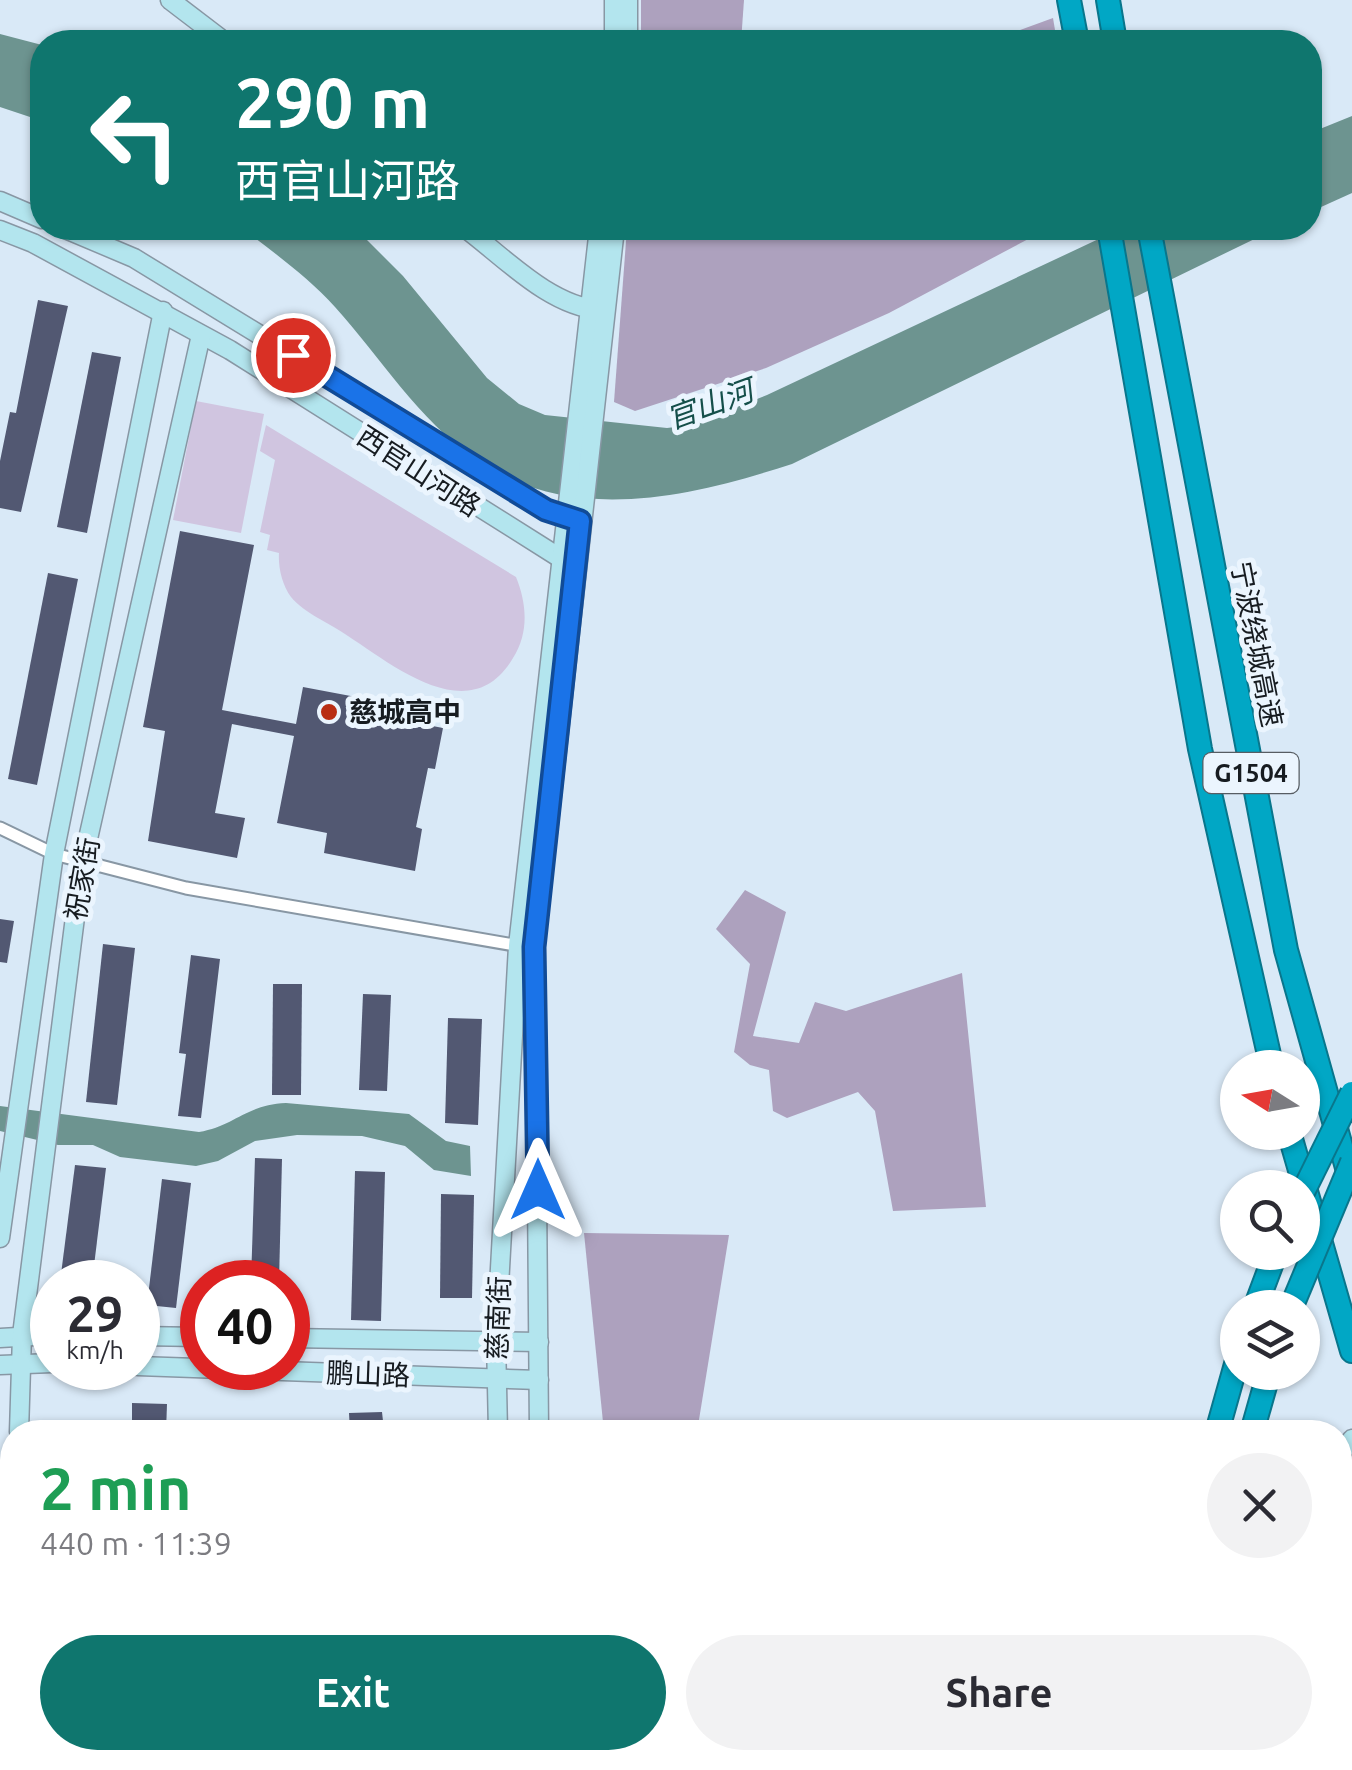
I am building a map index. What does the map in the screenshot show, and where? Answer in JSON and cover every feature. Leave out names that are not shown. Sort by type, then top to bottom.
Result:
[{"type":"highway","points":[[1069,0],[1074,30]]},
{"type":"highway","points":[[1108,0],[1114,30]]},
{"type":"highway","name":"G1504","points":[[1111,240],[1200,748],[1268,1050]]},
{"type":"highway","name":"宁波绕城高速","points":[[1150,240],[1286,950],[1352,1185]]},
{"type":"highway","points":[[1314,1170],[1352,1093]]},
{"type":"highway","points":[[1294,1150],[1352,1351]]},
{"type":"highway","points":[[1298,1290],[1352,1162]]},
{"type":"highway","points":[[1220,1420],[1229,1390]]},
{"type":"highway","points":[[1255,1420],[1264,1390]]},
{"type":"street","points":[[170,0],[209,30]]},
{"type":"street","points":[[614,0],[614,30]]},
{"type":"street","points":[[628,0],[628,30]]},
{"type":"street","points":[[0,201],[30,214]]},
{"type":"street","name":"西官山河路","points":[[0,230],[163,311],[568,563]]},
{"type":"street","name":"西官山河路","points":[[91,240],[134,258],[546,510],[573,518]]},
{"type":"street","points":[[481,240],[544,288],[598,310]]},
{"type":"street","points":[[598,310],[599,240]]},
{"type":"street","points":[[598,310],[613,240]]},
{"type":"street","name":"慈南街","points":[[498,1420],[496,1340],[526,947],[598,310]]},
{"type":"street","name":"祝家街","points":[[0,1238],[54,854],[163,311]]},
{"type":"street","name":"祝家街","points":[[16,1420],[9,1364],[22,1335],[83,862],[201,334]]},
{"type":"street","points":[[0,828],[54,854],[186,888],[526,947]]},
{"type":"street","name":"慈南街","points":[[526,947],[539,1420]]},
{"type":"street","points":[[0,1338],[30,1335]]},
{"type":"street","name":"鹏山路","points":[[310,1338],[539,1342]]},
{"type":"street","name":"鹏山路","points":[[160,1367],[539,1380]]},
{"type":"shaded area","points":[[641,0],[744,0],[742,30],[641,30]]},
{"type":"shaded area","points":[[1053,18],[1055,30],[1020,30]]},
{"type":"shaded area","points":[[0,34],[30,42],[30,117],[0,107]]},
{"type":"shaded area","points":[[1352,116],[1352,193],[1322,207],[1322,128]]},
{"type":"shaded area","points":[[258,240],[367,240],[403,276],[487,378],[519,404],[545,415],[667,428],[691,425],[767,395],[1096,240],[1252,240],[792,464],[713,487],[631,499],[590,499],[550,493],[512,480],[475,459],[436,426],[325,296]]},
{"type":"shaded area","points":[[626,240],[1026,240],[889,313],[766,368],[635,411],[614,402]]},
{"type":"shaded area","points":[[196,401],[264,414],[241,533],[173,520]]},
{"type":"shaded area","points":[[266,425],[516,577],[524,608],[524,629],[513,658],[496,679],[476,689],[454,691],[432,685],[387,662],[296,603],[281,576],[279,553],[267,550],[270,535],[260,532],[275,460],[260,451]]},
{"type":"shaded area","points":[[745,890],[786,912],[753,1036],[799,1043],[815,1002],[846,1011],[962,973],[986,1207],[893,1211],[875,1111],[858,1092],[787,1118],[773,1111],[769,1070],[750,1065],[734,1052],[750,964],[716,929]]},
{"type":"shaded area","points":[[286,1103],[409,1114],[446,1141],[470,1146],[471,1176],[434,1170],[405,1146],[362,1136],[297,1135],[255,1141],[218,1161],[196,1166],[120,1157],[93,1145],[58,1145],[0,1131],[0,1106],[199,1132],[260,1108]]},
{"type":"shaded area","points":[[584,1233],[729,1235],[699,1420],[603,1420]]},
{"type":"building","points":[[38,300],[68,306],[21,512],[0,508],[0,461],[10,412],[16,413]]},
{"type":"building","points":[[92,352],[121,357],[87,533],[57,527]]},
{"type":"building","points":[[180,531],[254,545],[222,710],[296,724],[303,687],[356,697],[354,711],[443,728],[435,769],[428,768],[416,827],[422,829],[415,871],[324,853],[327,833],[277,823],[294,736],[232,724],[215,813],[245,818],[237,858],[148,841],[165,731],[143,727]]},
{"type":"building","points":[[48,573],[78,579],[37,785],[8,779]]},
{"type":"building","points":[[0,919],[14,921],[7,963],[0,962]]},
{"type":"building","points":[[103,944],[135,948],[117,1105],[86,1102]]},
{"type":"building","points":[[191,955],[220,959],[201,1118],[178,1116],[186,1054],[179,1053]]},
{"type":"building","points":[[273,984],[302,984],[301,1095],[272,1095]]},
{"type":"building","points":[[363,994],[391,995],[387,1091],[359,1090]]},
{"type":"building","points":[[448,1018],[482,1019],[478,1125],[445,1123]]},
{"type":"building","points":[[255,1158],[282,1159],[280,1260],[252,1260]]},
{"type":"building","points":[[75,1165],[106,1168],[95,1260],[63,1260]]},
{"type":"building","points":[[355,1171],[385,1172],[381,1321],[351,1320]]},
{"type":"building","points":[[162,1179],[191,1183],[176,1308],[160,1306],[160,1260],[152,1260]]},
{"type":"building","points":[[441,1194],[474,1195],[472,1298],[440,1298]]},
{"type":"building","points":[[132,1403],[167,1404],[166,1420],[132,1420]]},
{"type":"building","points":[[382,1412],[383,1420],[349,1420],[349,1413]]},
{"type":"place","name":"慈城高中","points":[[329,712]]},
{"type":"route","points":[[293,355],[546,510],[580,521],[534,947],[538,1190]]},
{"type":"water label","name":"官山河","points":[[710,405]]}]
